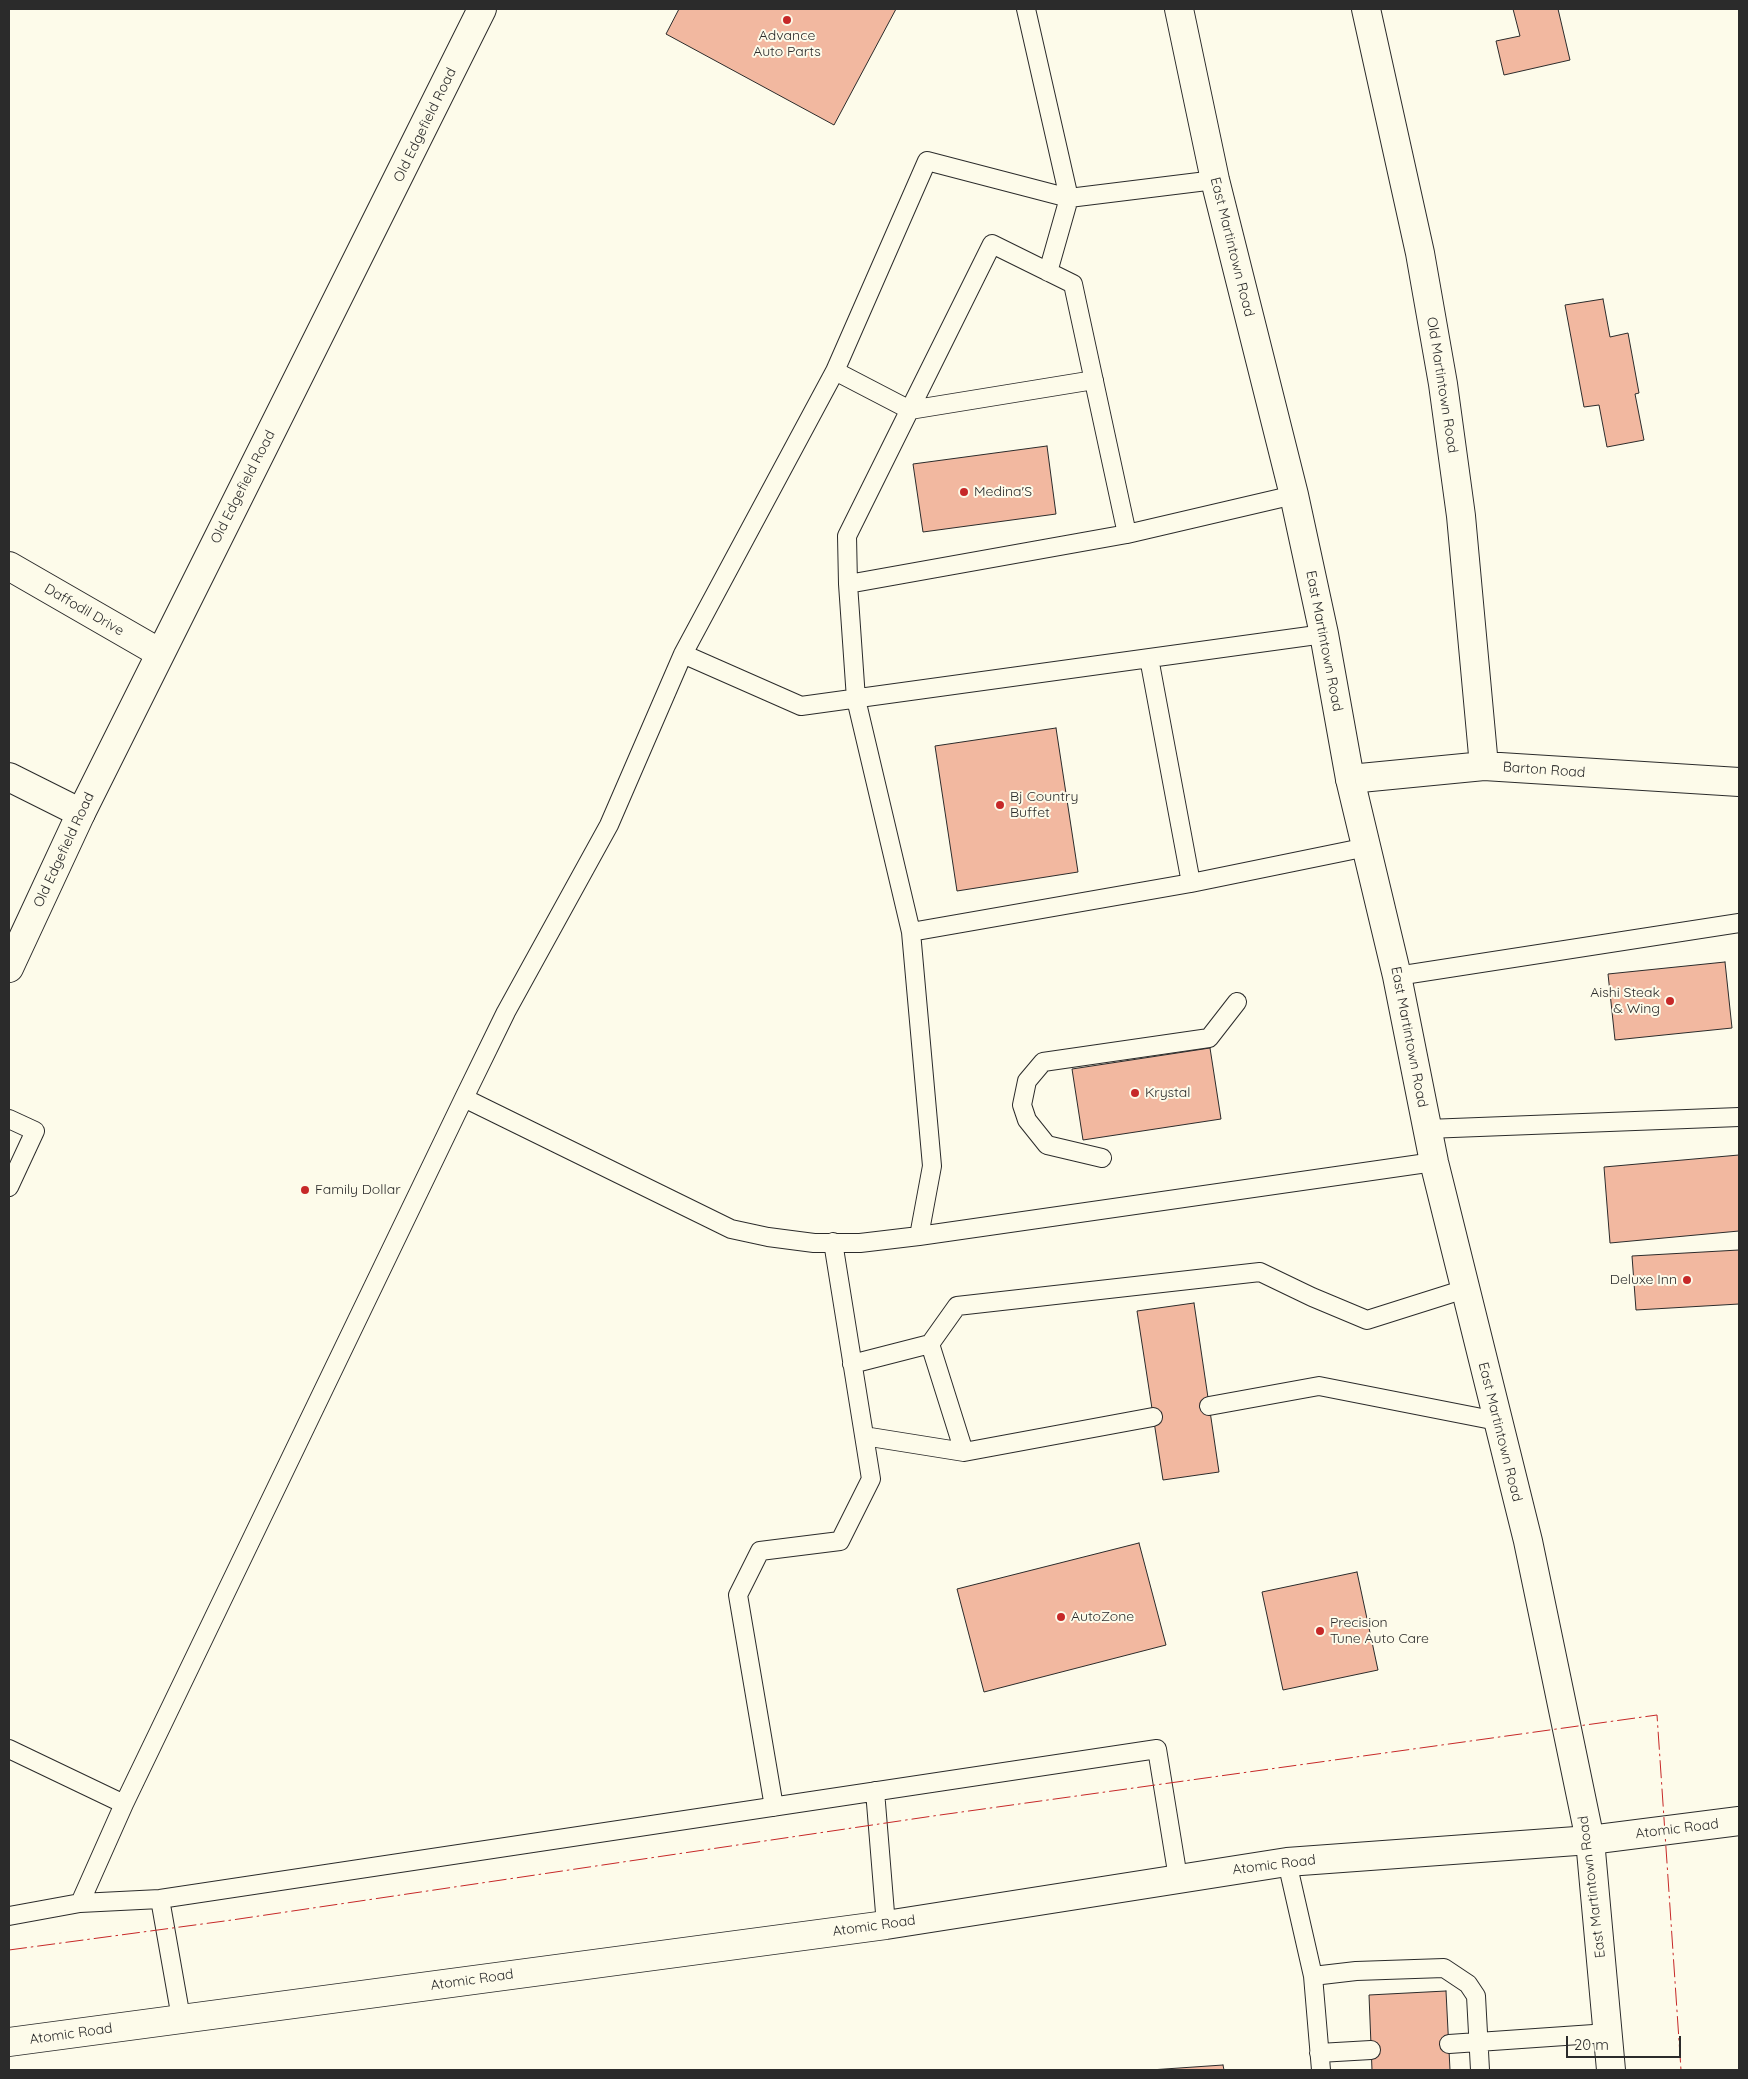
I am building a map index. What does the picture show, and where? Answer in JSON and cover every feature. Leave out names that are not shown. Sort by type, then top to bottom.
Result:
[{"type":"main road","name":"Old Edgefield Road","points":[[9,968],[81,813],[482,9]]},
{"type":"main road","name":"East Martintown Road","points":[[1179,9],[1215,180],[1294,495],[1324,634],[1350,779],[1397,976],[1434,1162],[1528,1541],[1590,1840],[1611,2070]]},
{"type":"main road","name":"Old Martintown Road","points":[[1366,9],[1420,253],[1444,384],[1461,516],[1484,766]]},
{"type":"main road","name":"Daffodil Drive","points":[[9,566],[160,653]]},
{"type":"main road","name":"Barton Road","points":[[1350,779],[1484,766],[1739,782]]},
{"type":"main road","points":[[9,777],[81,813]]},
{"type":"main road","name":"Atomic Road","points":[[9,2042],[886,1925],[1287,1862],[1590,1840],[1739,1821]]},
{"type":"lane","points":[[1026,9],[1069,198],[1048,272]]},
{"type":"lane","points":[[80,1903],[124,1804],[506,1012],[609,825],[683,654],[835,370],[927,162],[1069,198],[1215,180]]},
{"type":"lane","points":[[918,1236],[932,1166],[911,932],[856,699],[848,584],[847,536],[992,244],[1073,284],[1128,534]]},
{"type":"lane","points":[[835,370],[910,410],[1094,380]]},
{"type":"lane","points":[[848,584],[1128,534],[1294,495]]},
{"type":"lane","points":[[683,654],[801,706],[1324,634]]},
{"type":"lane","points":[[1149,658],[1191,883]]},
{"type":"lane","points":[[911,932],[1191,883],[1367,847]]},
{"type":"lane","points":[[1397,976],[1739,922]]},
{"type":"lane","points":[[1102,1158],[1048,1145],[1027,1120],[1022,1105],[1027,1081],[1043,1062],[1209,1038],[1237,1002]]},
{"type":"lane","points":[[464,1098],[731,1229],[768,1237],[814,1243],[860,1243],[918,1236],[1434,1162]]},
{"type":"lane","points":[[1427,1130],[1739,1117]]},
{"type":"lane","points":[[9,1119],[35,1131],[9,1187]]},
{"type":"lane","points":[[774,1806],[738,1595],[760,1551],[840,1541],[871,1479],[833,1242]]},
{"type":"lane","points":[[852,1364],[930,1344],[957,1306],[1260,1272],[1367,1320],[1465,1290]]},
{"type":"lane","points":[[930,1344],[964,1452]]},
{"type":"lane","points":[[1209,1406],[1319,1386],[1497,1421]]},
{"type":"lane","points":[[864,1436],[964,1452],[1153,1417]]},
{"type":"lane","points":[[9,1749],[124,1804]]},
{"type":"lane","points":[[9,1916],[80,1903],[160,1899],[1157,1749],[1178,1878]]},
{"type":"lane","points":[[875,1791],[886,1925]]},
{"type":"lane","points":[[1287,1862],[1313,1976],[1320,2062],[1371,2050]]},
{"type":"lane","points":[[160,1899],[181,2018]]},
{"type":"lane","points":[[1313,1976],[1444,1968],[1468,1984],[1476,1996],[1480,2070]]},
{"type":"lane","points":[[1449,2044],[1478,2044],[1608,2033]]},
{"type":"building","points":[[679,9],[896,9],[834,125],[666,34]]},
{"type":"building","points":[[1513,9],[1558,9],[1570,60],[1504,75],[1496,41],[1520,36]]},
{"type":"building","points":[[1603,299],[1610,337],[1628,333],[1639,393],[1635,394],[1644,440],[1607,447],[1599,405],[1584,407],[1565,305]]},
{"type":"building","points":[[1047,446],[1056,514],[923,532],[913,464]]},
{"type":"building","points":[[1056,728],[1078,872],[957,891],[935,746]]},
{"type":"building","name":"Aishi Steak & Wing","points":[[1725,962],[1732,1028],[1615,1040],[1608,974]]},
{"type":"building","points":[[1210,1048],[1221,1119],[1083,1140],[1072,1069]]},
{"type":"building","points":[[1739,1155],[1739,1231],[1610,1243],[1604,1167]]},
{"type":"building","name":"Deluxe Inn","points":[[1739,1250],[1739,1304],[1636,1310],[1632,1256]]},
{"type":"building","points":[[1194,1303],[1219,1472],[1163,1480],[1137,1311]]},
{"type":"building","name":"AutoZone","points":[[1139,1543],[1166,1645],[984,1692],[957,1589]]},
{"type":"building","name":"Precision Tune Auto Care","points":[[1357,1572],[1378,1670],[1283,1690],[1262,1592]]},
{"type":"building","points":[[1446,1991],[1450,2070],[1372,2070],[1369,1995]]},
{"type":"building","points":[[1223,2065],[1224,2070],[1150,2070]]},
{"type":"power","points":[[9,1950],[232,1920],[933,1816],[1657,1715],[1681,2070]]},
{"type":"place","name":"Advance Auto Parts","points":[[787,20]]},
{"type":"place","name":"Medina'S","points":[[964,492]]},
{"type":"place","name":"Bj Country Buffet","points":[[1000,805]]},
{"type":"place","name":"Aishi Steak & Wing","points":[[1670,1001]]},
{"type":"place","name":"Krystal","points":[[1135,1093]]},
{"type":"place","name":"Family Dollar","points":[[305,1190]]},
{"type":"place","name":"Deluxe Inn","points":[[1687,1280]]},
{"type":"place","name":"AutoZone","points":[[1061,1617]]},
{"type":"place","name":"Precision Tune Auto Care","points":[[1320,1631]]}]
